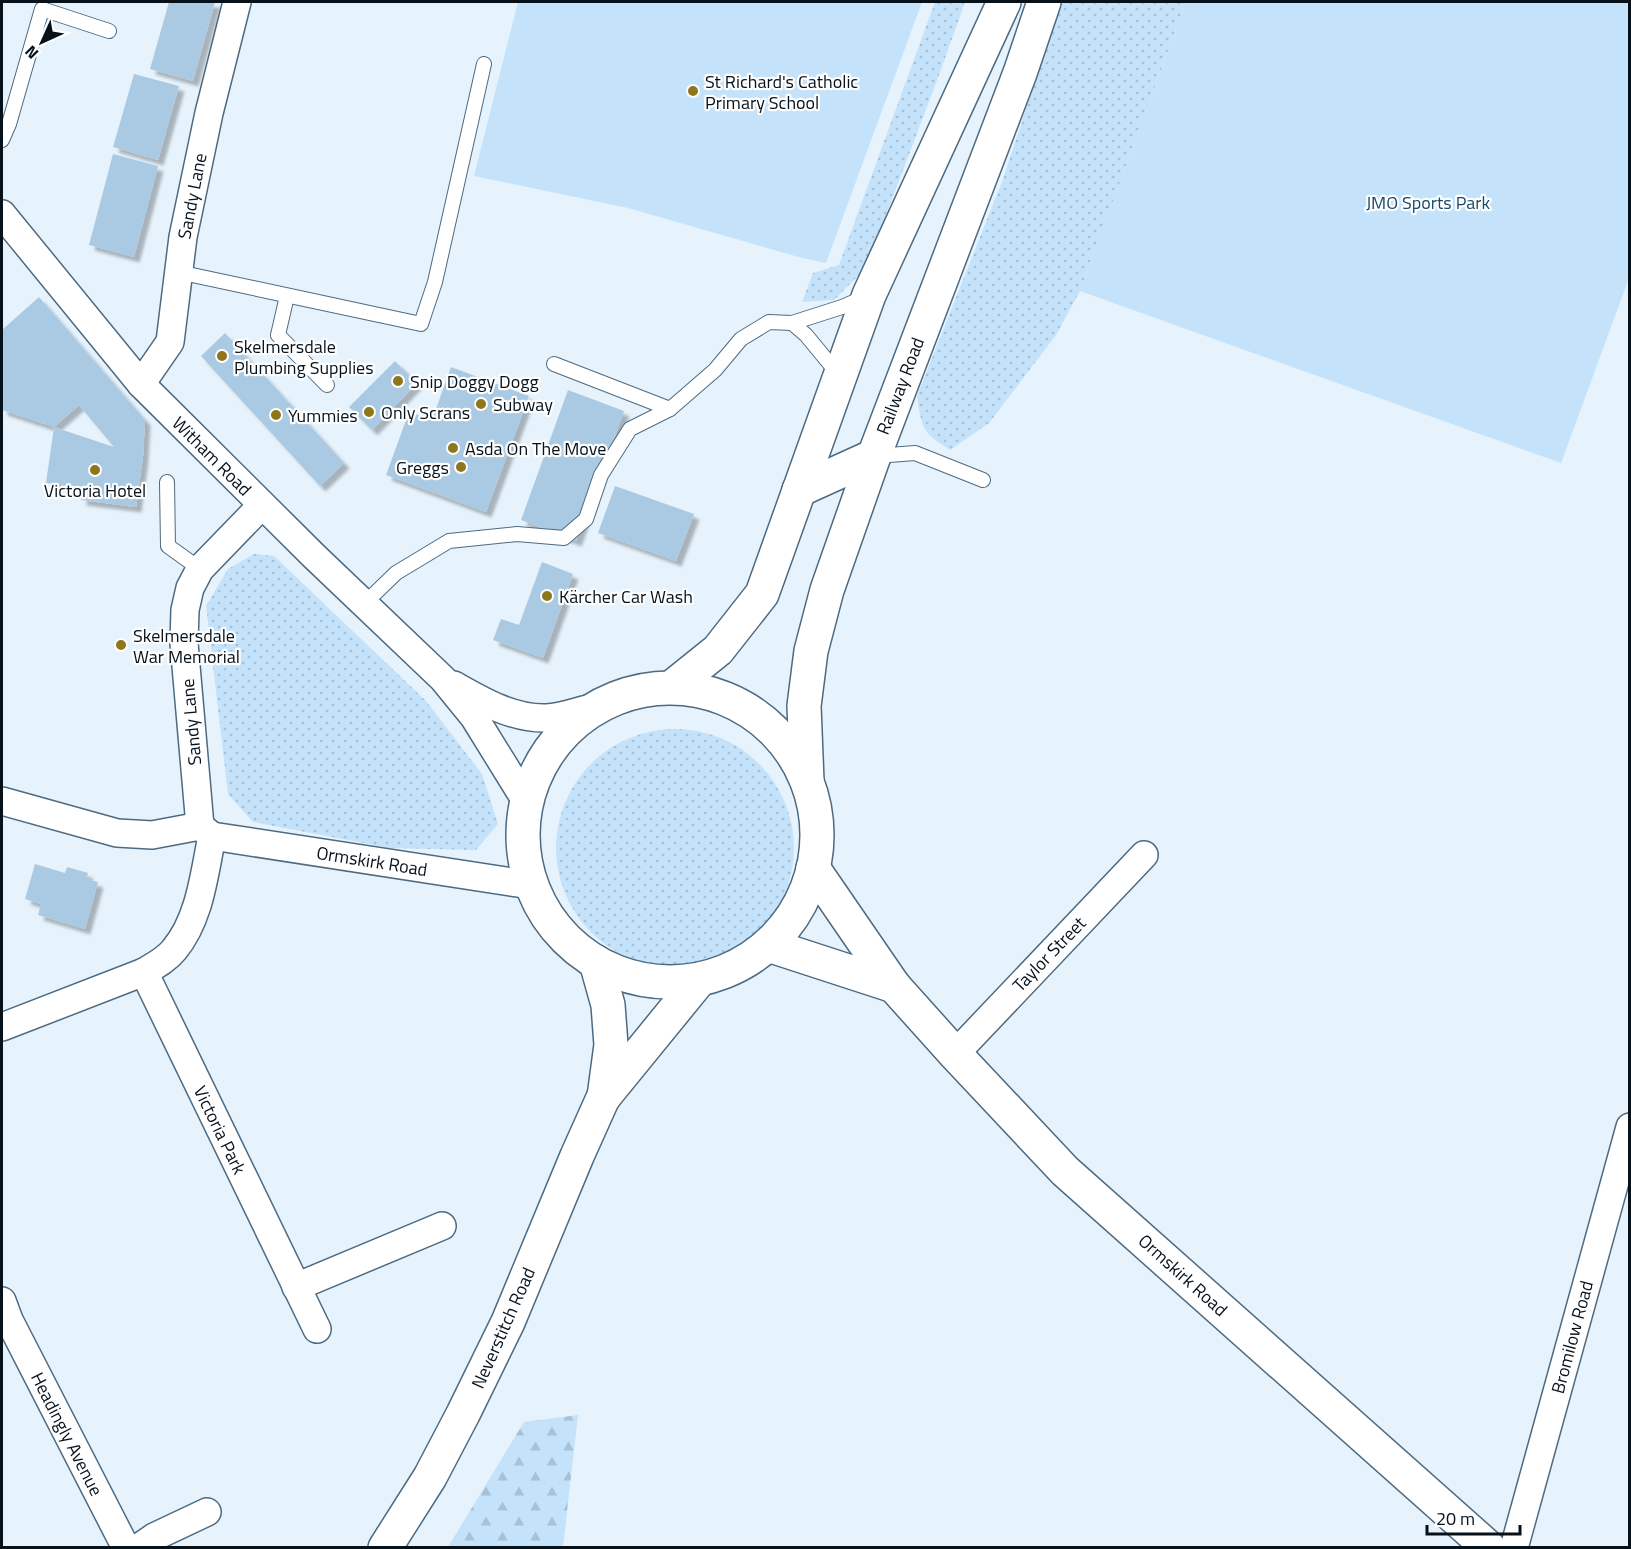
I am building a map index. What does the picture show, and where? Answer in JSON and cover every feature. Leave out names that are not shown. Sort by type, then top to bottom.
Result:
[{"type":"main road","points":[[672,687],[717,650],[762,594],[869,295],[1004,2]]},
{"type":"main road","name":"Railway Road","points":[[807,781],[804,706],[811,651],[827,590],[874,456],[1020,73],[1044,2]]},
{"type":"main road","points":[[799,490],[874,456]]},
{"type":"main road","points":[[672,687],[715,694],[753,714],[785,743],[807,781],[817,824],[813,868],[796,910],[768,945],[736,966],[700,979],[665,982],[629,976],[596,962],[569,942],[546,916],[531,885],[523,843],[526,801],[540,764],[564,731],[596,707],[632,692],[672,687]]},
{"type":"main road","name":"Ormskirk Road","points":[[813,868],[894,986],[1065,1171],[1489,1548]]},
{"type":"main road","points":[[768,945],[894,986]]},
{"type":"main road","name":"Neverstitch Road","points":[[596,962],[608,1005],[611,1045],[603,1098]]},
{"type":"main road","name":"Neverstitch Road","points":[[385,1548],[430,1477],[508,1322],[603,1098],[700,979]]},
{"type":"street","name":"Sandy Lane","points":[[141,384],[170,342],[183,237],[209,113],[237,2]]},
{"type":"street","name":"Witham Road","points":[[2,214],[141,384],[262,505],[443,679],[474,717],[526,801]]},
{"type":"street","name":"Sandy Lane","points":[[206,831],[184,644],[185,610],[190,588],[200,569],[262,505]]},
{"type":"street","name":"Witham Road","points":[[443,679],[482,701],[515,714],[546,718],[596,707]]},
{"type":"street","name":"Ormskirk Road","points":[[2,801],[117,833],[153,835],[206,831],[531,885]]},
{"type":"street","points":[[2,1027],[144,972],[160,963],[174,950],[194,915],[200,895],[206,831]]},
{"type":"street","name":"Taylor Street","points":[[955,1054],[1144,855]]},
{"type":"street","name":"Victoria Park","points":[[144,972],[317,1329]]},
{"type":"street","name":"Bromilow Road","points":[[1514,1548],[1629,1127]]},
{"type":"street","points":[[296,1287],[442,1226]]},
{"type":"street","name":"Headingly Avenue","points":[[4,1315],[126,1548]]},
{"type":"street","points":[[138,1548],[154,1537],[207,1512]]},
{"type":"lane","points":[[2,140],[19,94],[42,9],[109,31]]},
{"type":"lane","points":[[178,272],[421,324],[435,282],[484,64]]},
{"type":"lane","points":[[364,604],[396,573],[449,541],[517,534],[564,538],[586,519],[600,475],[630,429],[670,409],[715,370],[741,339],[769,322],[792,323],[842,307],[869,295]]},
{"type":"lane","points":[[287,296],[278,335],[327,385]]},
{"type":"lane","points":[[792,323],[806,335],[840,376]]},
{"type":"lane","points":[[554,364],[670,409]]},
{"type":"lane","points":[[874,456],[915,453],[983,480]]},
{"type":"lane","points":[[167,482],[168,546],[200,569]]},
{"type":"green space","name":"St Richard's Catholic Primary School","points":[[518,2],[922,2],[826,263],[628,208],[474,176]]},
{"type":"green space","points":[[935,2],[965,2],[866,268],[834,300],[802,302],[813,273],[839,265]]},
{"type":"green space","points":[[1061,2],[1186,2],[1080,291],[1056,335],[989,423],[950,450],[934,439],[925,429],[917,396],[1003,179]]},
{"type":"green space","name":"JMO Sports Park","points":[[1186,2],[1629,2],[1629,278],[1561,463],[1080,291]]},
{"type":"green space","points":[[254,554],[274,556],[426,701],[482,774],[498,824],[476,850],[390,848],[253,822],[228,794],[206,606],[228,569]]},
{"type":"green space","points":[[675,729],[720,738],[741,749],[759,764],[774,782],[785,803],[794,848],[785,893],[774,914],[759,932],[741,947],[720,958],[675,967],[630,958],[609,947],[591,932],[576,914],[565,893],[556,848],[565,803],[576,782],[591,764],[609,749],[630,738]]},
{"type":"green space","points":[[578,1415],[563,1547],[448,1547],[524,1422]]},
{"type":"building","points":[[169,2],[215,2],[193,81],[150,69]]},
{"type":"building","points":[[134,74],[179,86],[158,160],[113,147]]},
{"type":"building","points":[[113,154],[158,166],[134,257],[89,245]]},
{"type":"building","points":[[39,297],[145,420],[136,507],[81,500],[83,488],[46,483],[54,427],[2,410],[2,330]],"holes":[[[79,405],[114,447],[54,427]]]},
{"type":"building","points":[[225,333],[344,463],[320,486],[201,356]]},
{"type":"building","points":[[395,361],[417,383],[372,430],[349,407]]},
{"type":"building","name":"Asda On The Move","points":[[451,367],[529,396],[486,512],[386,475],[409,412],[432,420]]},
{"type":"building","points":[[568,390],[624,411],[576,541],[521,520]]},
{"type":"building","points":[[615,486],[694,514],[676,561],[598,533]]},
{"type":"building","name":"Kärcher Car Wash","points":[[542,562],[573,574],[543,658],[493,640],[501,619],[519,625]]},
{"type":"building","points":[[35,864],[65,873],[67,867],[88,873],[86,879],[98,882],[85,929],[38,915],[41,904],[25,899]]},
{"type":"place","name":"St Richard's Catholic Primary School","points":[[693,91]]},
{"type":"place","name":"Skelmersdale Plumbing Supplies","points":[[222,356]]},
{"type":"place","name":"Snip Doggy Dogg","points":[[398,381]]},
{"type":"place","name":"Subway","points":[[481,404]]},
{"type":"place","name":"Only Scrans","points":[[369,412]]},
{"type":"place","name":"Yummies","points":[[276,415]]},
{"type":"place","name":"Asda On The Move","points":[[453,448]]},
{"type":"place","name":"Greggs","points":[[461,467]]},
{"type":"place","name":"Victoria Hotel","points":[[95,470]]},
{"type":"place","name":"Kärcher Car Wash","points":[[547,596]]},
{"type":"place","name":"Skelmersdale War Memorial","points":[[121,645]]}]
